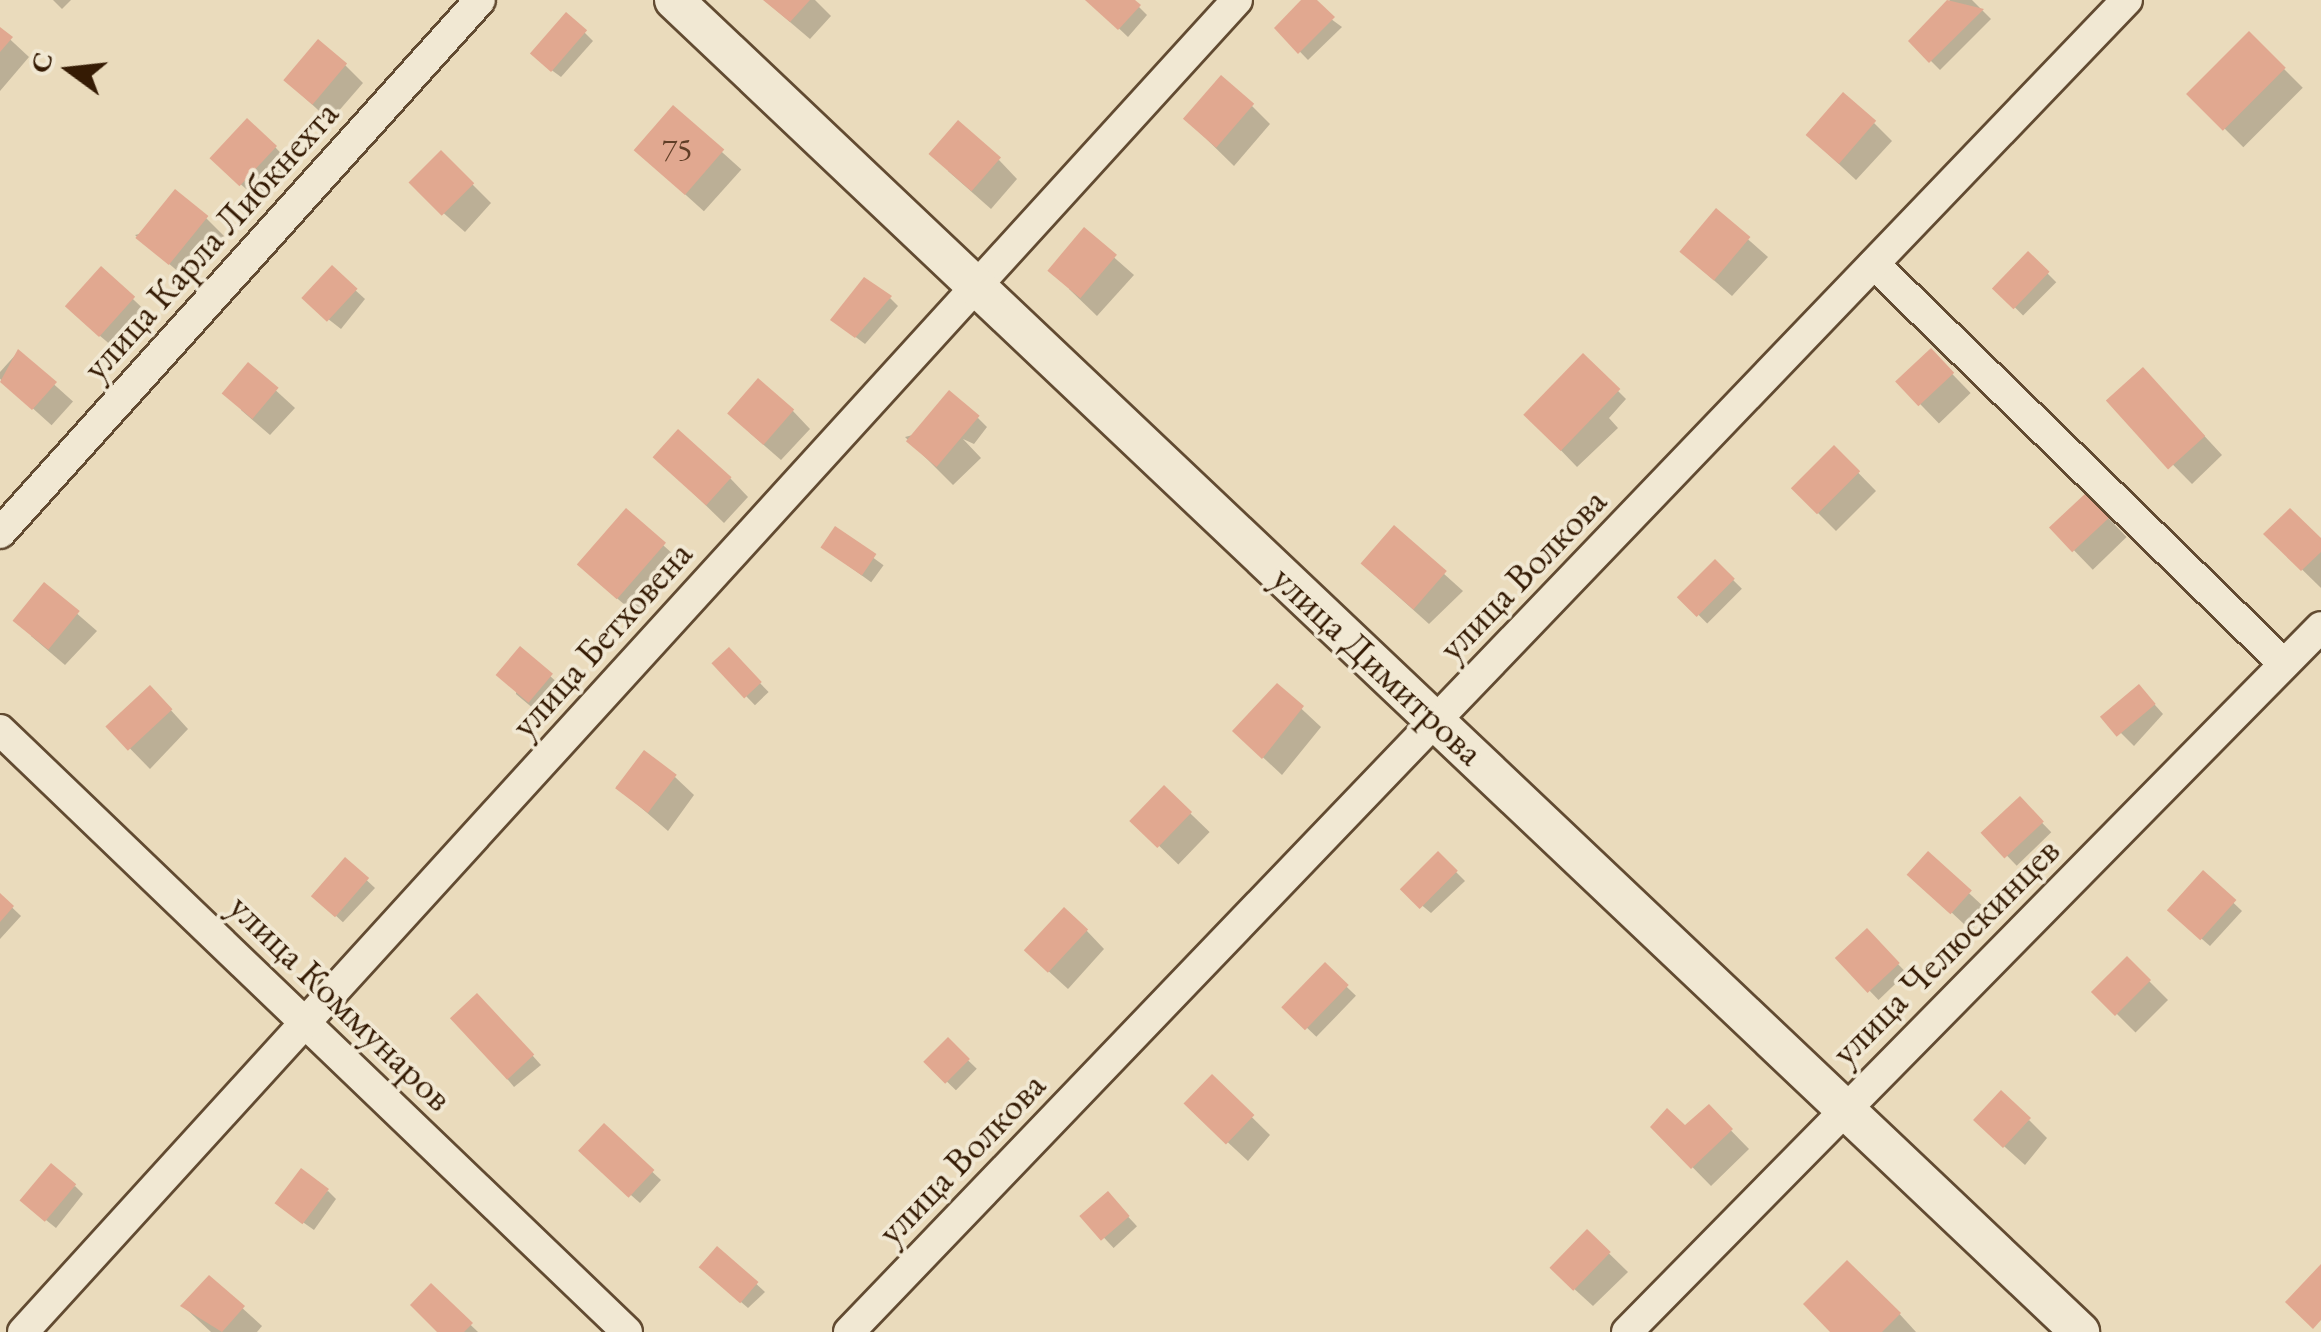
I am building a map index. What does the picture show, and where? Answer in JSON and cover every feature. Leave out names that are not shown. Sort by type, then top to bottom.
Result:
[{"type":"street","name":"улица Карла Либкнехта","points":[[0,533],[480,0]]},
{"type":"street","name":"улица Димитрова","points":[[674,0],[974,288],[1848,1107],[2080,1332]]},
{"type":"street","name":"улица Бетховена","points":[[23,1332],[1237,0]]},
{"type":"street","name":"улица Волкова","points":[[849,1332],[2127,0]]},
{"type":"street","points":[[1874,264],[2284,664]]},
{"type":"street","name":"улица Челюскинцев","points":[[1627,1332],[2321,627]]},
{"type":"street","name":"улица Коммунаров","points":[[0,730],[627,1332]]},
{"type":"building","points":[[763,0],[810,0],[790,22]]},
{"type":"building","points":[[1085,0],[1135,0],[1141,5],[1118,30]]},
{"type":"building","points":[[1301,0],[1317,0],[1335,17],[1298,54],[1274,28]]},
{"type":"building","points":[[1947,0],[1984,9],[1929,63],[1908,41]]},
{"type":"building","points":[[566,12],[587,30],[551,72],[530,54]]},
{"type":"building","points":[[0,27],[13,37],[0,52]]},
{"type":"building","points":[[2249,31],[2286,68],[2223,131],[2186,94]]},
{"type":"building","points":[[318,39],[347,63],[312,105],[283,80]]},
{"type":"building","points":[[1221,75],[1254,104],[1216,148],[1183,119]]},
{"type":"building","points":[[1843,92],[1876,121],[1839,164],[1806,135]]},
{"type":"building","points":[[673,105],[724,150],[685,195],[634,150]]},
{"type":"building","points":[[247,118],[277,146],[239,186],[209,158]]},
{"type":"building","points":[[958,120],[1001,157],[971,191],[928,154]]},
{"type":"building","points":[[441,150],[474,183],[442,216],[408,183]]},
{"type":"building","points":[[175,189],[208,216],[169,265],[135,238]]},
{"type":"building","points":[[1716,208],[1750,237],[1714,281],[1679,252]]},
{"type":"building","points":[[1084,227],[1117,255],[1080,298],[1047,271]]},
{"type":"building","points":[[2028,251],[2050,272],[2013,309],[1992,288]]},
{"type":"building","points":[[332,265],[358,289],[327,322],[301,298]]},
{"type":"building","points":[[101,266],[135,297],[99,337],[65,306]]},
{"type":"building","points":[[864,277],[892,296],[855,338],[830,320]]},
{"type":"building","points":[[1931,348],[1954,373],[1918,406],[1895,381]]},
{"type":"building","points":[[18,349],[57,382],[32,410],[0,382]]},
{"type":"building","points":[[1583,353],[1620,389],[1561,451],[1523,415]]},
{"type":"building","points":[[248,362],[279,388],[252,419],[222,393]]},
{"type":"building","points":[[2143,367],[2205,436],[2168,470],[2106,400]]},
{"type":"building","points":[[758,378],[794,409],[763,445],[727,413]]},
{"type":"building","points":[[949,390],[980,416],[937,467],[906,441]]},
{"type":"building","points":[[678,429],[732,477],[706,505],[653,457]]},
{"type":"building","points":[[1834,445],[1860,471],[1817,514],[1791,488]]},
{"type":"building","points":[[2087,492],[2110,517],[2072,552],[2049,527]]},
{"type":"building","points":[[626,508],[666,543],[617,599],[577,565]]},
{"type":"building","points":[[2290,508],[2321,538],[2321,552],[2301,571],[2263,534]]},
{"type":"building","points":[[1394,525],[1447,571],[1413,609],[1361,563]]},
{"type":"building","points":[[835,526],[876,554],[862,576],[820,548]]},
{"type":"building","points":[[1715,559],[1735,579],[1697,617],[1677,597]]},
{"type":"building","points":[[44,582],[80,611],[48,650],[13,621]]},
{"type":"building","points":[[520,646],[553,674],[529,703],[496,675]]},
{"type":"building","points":[[729,647],[762,682],[744,698],[711,663]]},
{"type":"building","points":[[1277,683],[1304,706],[1262,759],[1232,731]]},
{"type":"building","points":[[2139,684],[2156,704],[2117,737],[2100,717]]},
{"type":"building","points":[[150,685],[173,709],[128,751],[105,727]]},
{"type":"building","points":[[644,750],[677,775],[648,813],[615,788]]},
{"type":"building","points":[[1164,785],[1192,812],[1157,848],[1129,821]]},
{"type":"building","points":[[2020,796],[2044,822],[2004,858],[1981,833]]},
{"type":"building","points":[[1438,851],[1458,871],[1420,909],[1400,889]]},
{"type":"building","points":[[1928,851],[1972,890],[1950,914],[1907,875]]},
{"type":"building","points":[[345,857],[369,878],[335,917],[311,896]]},
{"type":"building","points":[[2203,870],[2236,900],[2200,940],[2167,910]]},
{"type":"building","points":[[0,893],[14,906],[0,922]]},
{"type":"building","points":[[1064,907],[1088,930],[1048,973],[1024,950]]},
{"type":"building","points":[[1867,928],[1900,963],[1868,993],[1835,958]]},
{"type":"building","points":[[2127,956],[2151,980],[2115,1016],[2091,992]]},
{"type":"building","points":[[1325,962],[1349,985],[1305,1030],[1281,1007]]},
{"type":"building","points":[[477,993],[534,1054],[507,1080],[450,1018]]},
{"type":"building","points":[[948,1037],[970,1059],[945,1084],[923,1062]]},
{"type":"building","points":[[1212,1074],[1254,1115],[1226,1144],[1184,1103]]},
{"type":"building","points":[[2001,1090],[2031,1118],[2003,1148],[1973,1120]]},
{"type":"building","points":[[1709,1104],[1733,1129],[1691,1169],[1650,1127],[1667,1108],[1685,1125]]},
{"type":"building","points":[[604,1123],[654,1170],[629,1198],[578,1151]]},
{"type":"building","points":[[51,1163],[76,1184],[45,1222],[20,1201]]},
{"type":"building","points":[[301,1168],[329,1189],[302,1224],[275,1203]]},
{"type":"building","points":[[1108,1191],[1130,1216],[1101,1241],[1079,1216]]},
{"type":"building","points":[[1587,1229],[1611,1252],[1573,1291],[1549,1268]]},
{"type":"building","points":[[717,1246],[759,1282],[740,1303],[699,1267]]},
{"type":"building","points":[[1847,1260],[1901,1313],[1882,1332],[1830,1332],[1803,1304]]},
{"type":"building","points":[[2321,1264],[2321,1320],[2313,1329],[2285,1302]]},
{"type":"building","points":[[209,1275],[245,1306],[222,1332],[180,1306]]},
{"type":"building","points":[[431,1283],[473,1323],[464,1332],[437,1332],[410,1305]]}]
